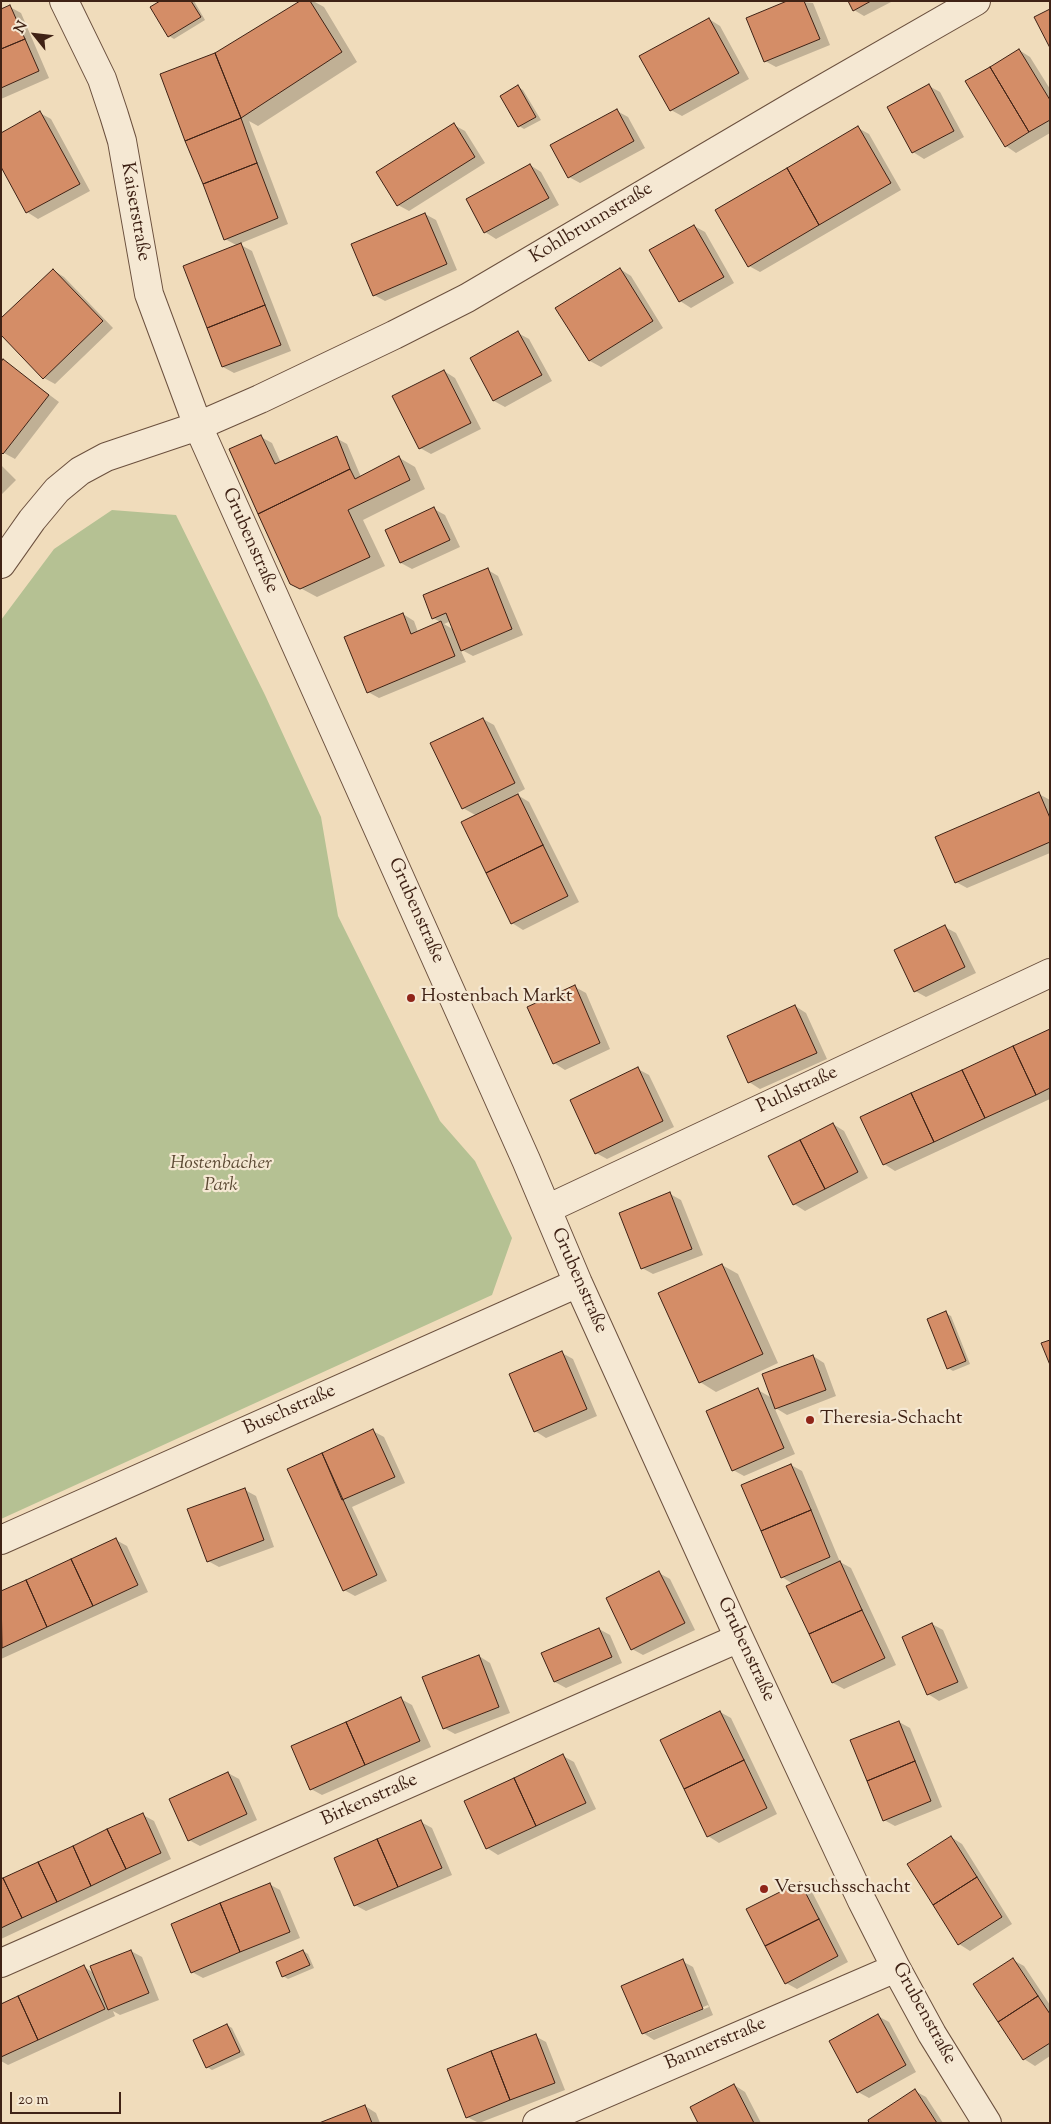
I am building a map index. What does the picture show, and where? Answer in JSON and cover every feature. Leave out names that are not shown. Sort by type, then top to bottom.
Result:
[{"type":"street","name":"Kaiserstraße","points":[[64,1],[102,79],[114,115],[122,142],[149,294],[198,426]]},
{"type":"street","name":"Kohlbrunnstraße","points":[[1,564],[32,520],[57,490],[80,471],[106,458],[198,426],[319,372],[467,298],[976,1]]},
{"type":"street","name":"Grubenstraße","points":[[198,426],[547,1208],[578,1283],[739,1638],[862,1901],[896,1968],[932,2034],[987,2123]]},
{"type":"street","name":"Puhlstraße","points":[[547,1208],[1050,974]]},
{"type":"street","name":"Buschstraße","points":[[1,1540],[578,1283]]},
{"type":"street","name":"Birkenstraße","points":[[1,1963],[739,1638]]},
{"type":"street","name":"Bannerstraße","points":[[537,2123],[896,1968]]},
{"type":"green space","name":"Hostenbacher Park","points":[[112,510],[176,515],[265,695],[321,817],[338,916],[440,1121],[475,1161],[512,1238],[492,1295],[1,1519],[1,620],[54,549]]},
{"type":"building","points":[[160,1],[191,1],[201,17],[168,37],[150,7]]},
{"type":"building","points":[[300,1],[310,1],[342,52],[241,118],[215,53]]},
{"type":"building","points":[[787,1],[804,1],[820,39],[764,62],[746,18]]},
{"type":"building","points":[[848,1],[871,1],[853,11]]},
{"type":"building","points":[[10,5],[25,39],[1,49],[1,9]]},
{"type":"building","points":[[1050,9],[1050,48],[1034,17]]},
{"type":"building","points":[[709,18],[739,73],[670,111],[639,56]]},
{"type":"building","points":[[25,39],[39,71],[1,88],[1,49]]},
{"type":"building","points":[[1019,49],[1050,100],[1050,120],[1029,132],[990,67]]},
{"type":"building","points":[[215,53],[241,118],[185,141],[160,74]]},
{"type":"building","points":[[990,67],[1029,132],[1005,147],[965,81]]},
{"type":"building","points":[[929,84],[954,131],[912,153],[887,107]]},
{"type":"building","points":[[518,85],[536,117],[518,127],[500,96]]},
{"type":"building","points":[[617,109],[634,141],[568,178],[550,145]]},
{"type":"building","points":[[40,111],[80,184],[26,213],[1,167],[1,133]]},
{"type":"building","points":[[241,118],[257,163],[203,184],[185,141]]},
{"type":"building","points":[[454,123],[475,157],[397,206],[376,172]]},
{"type":"building","points":[[858,126],[891,183],[819,225],[787,168]]},
{"type":"building","points":[[257,163],[278,218],[224,240],[203,184]]},
{"type":"building","points":[[530,164],[549,198],[484,233],[466,199]]},
{"type":"building","points":[[787,168],[819,225],[748,267],[715,210]]},
{"type":"building","points":[[425,213],[447,264],[373,296],[351,244]]},
{"type":"building","points":[[694,225],[724,277],[679,302],[649,250]]},
{"type":"building","points":[[241,243],[265,305],[207,328],[183,266]]},
{"type":"building","points":[[620,268],[653,321],[589,361],[555,308]]},
{"type":"building","points":[[53,269],[103,321],[43,379],[1,335],[1,318]]},
{"type":"building","points":[[265,305],[281,345],[222,367],[207,328]]},
{"type":"building","points":[[518,331],[542,375],[493,401],[470,358]]},
{"type":"building","points":[[3,359],[49,395],[3,454],[1,452],[1,362]]},
{"type":"building","points":[[444,370],[471,423],[419,449],[392,396]]},
{"type":"building","points":[[261,435],[275,464],[337,436],[350,469],[258,514],[229,449]]},
{"type":"building","points":[[399,456],[410,480],[348,510],[370,557],[300,589],[290,584],[258,514],[350,469],[355,479]]},
{"type":"building","points":[[434,507],[450,540],[400,563],[385,530]]},
{"type":"building","points":[[488,568],[512,629],[461,651],[446,613],[432,619],[423,595]]},
{"type":"building","points":[[403,613],[411,634],[441,621],[455,656],[367,693],[344,637]]},
{"type":"building","points":[[483,718],[515,783],[462,809],[430,743]]},
{"type":"building","points":[[1039,792],[1050,818],[1050,842],[955,883],[935,837]]},
{"type":"building","points":[[518,794],[543,845],[486,873],[461,822]]},
{"type":"building","points":[[543,845],[568,896],[511,924],[486,873]]},
{"type":"building","points":[[945,925],[965,967],[914,992],[894,950]]},
{"type":"building","points":[[575,985],[600,1043],[553,1064],[527,1007]]},
{"type":"building","points":[[795,1005],[817,1053],[748,1083],[727,1036]]},
{"type":"building","points":[[1050,1029],[1050,1088],[1036,1095],[1013,1046]]},
{"type":"building","points":[[1013,1046],[1036,1095],[985,1118],[962,1070]]},
{"type":"building","points":[[638,1067],[663,1121],[595,1154],[570,1100]]},
{"type":"building","points":[[962,1070],[985,1118],[934,1142],[911,1093]]},
{"type":"building","points":[[911,1093],[934,1142],[883,1165],[860,1117]]},
{"type":"building","points":[[833,1123],[858,1172],[825,1189],[800,1140]]},
{"type":"building","points":[[800,1140],[825,1189],[793,1205],[768,1156]]},
{"type":"building","points":[[670,1192],[692,1249],[641,1269],[619,1213]]},
{"type":"building","points":[[722,1264],[763,1354],[699,1383],[658,1293]]},
{"type":"building","points":[[946,1311],[966,1361],[947,1369],[927,1319]]},
{"type":"building","points":[[1050,1340],[1050,1365],[1041,1343]]},
{"type":"building","points":[[562,1351],[587,1409],[534,1432],[509,1374]]},
{"type":"building","points":[[813,1355],[826,1390],[775,1409],[762,1374]]},
{"type":"building","points":[[758,1388],[784,1448],[732,1471],[706,1411]]},
{"type":"building","points":[[373,1429],[395,1477],[342,1500],[322,1453]]},
{"type":"building","points":[[322,1453],[377,1575],[343,1591],[287,1469]]},
{"type":"building","points":[[791,1464],[811,1510],[761,1531],[741,1485]]},
{"type":"building","points":[[245,1488],[264,1540],[207,1562],[187,1509]]},
{"type":"building","points":[[811,1510],[830,1557],[781,1578],[761,1531]]},
{"type":"building","points":[[116,1538],[138,1585],[93,1606],[71,1559]]},
{"type":"building","points":[[71,1559],[93,1606],[47,1627],[26,1580]]},
{"type":"building","points":[[840,1561],[862,1610],[809,1634],[786,1586]]},
{"type":"building","points":[[659,1571],[685,1623],[631,1650],[606,1598]]},
{"type":"building","points":[[26,1580],[47,1627],[2,1648],[1,1591]]},
{"type":"building","points":[[862,1610],[885,1658],[832,1683],[809,1634]]},
{"type":"building","points":[[932,1623],[958,1682],[927,1695],[902,1637]]},
{"type":"building","points":[[599,1628],[612,1657],[554,1682],[541,1653]]},
{"type":"building","points":[[479,1655],[499,1707],[443,1729],[422,1677]]},
{"type":"building","points":[[401,1697],[420,1741],[365,1765],[346,1722]]},
{"type":"building","points":[[720,1711],[744,1760],[684,1789],[660,1740]]},
{"type":"building","points":[[899,1721],[915,1761],[867,1781],[850,1740]]},
{"type":"building","points":[[346,1722],[365,1765],[310,1790],[291,1746]]},
{"type":"building","points":[[563,1754],[586,1803],[536,1826],[514,1778]]},
{"type":"building","points":[[744,1760],[767,1808],[707,1837],[684,1789]]},
{"type":"building","points":[[915,1761],[931,1801],[883,1821],[867,1781]]},
{"type":"building","points":[[228,1772],[247,1814],[188,1841],[169,1799]]},
{"type":"building","points":[[514,1778],[536,1826],[486,1849],[464,1801]]},
{"type":"building","points":[[143,1813],[161,1853],[126,1869],[107,1829]]},
{"type":"building","points":[[421,1820],[442,1868],[398,1887],[377,1839]]},
{"type":"building","points":[[107,1829],[126,1869],[91,1886],[73,1846]]},
{"type":"building","points":[[951,1836],[977,1877],[933,1905],[907,1864]]},
{"type":"building","points":[[377,1839],[398,1887],[354,1906],[334,1858]]},
{"type":"building","points":[[73,1846],[91,1886],[57,1902],[38,1862]]},
{"type":"building","points":[[38,1862],[57,1902],[22,1918],[3,1878]]},
{"type":"building","points":[[977,1877],[1002,1917],[958,1945],[933,1905]]},
{"type":"building","points":[[3,1878],[22,1918],[1,1928],[1,1879]]},
{"type":"building","points":[[800,1882],[819,1919],[765,1946],[746,1909]]},
{"type":"building","points":[[270,1883],[290,1932],[240,1952],[220,1903]]},
{"type":"building","points":[[220,1903],[240,1952],[191,1973],[171,1924]]},
{"type":"building","points":[[819,1919],[838,1956],[785,1984],[765,1946]]},
{"type":"building","points":[[131,1950],[149,1993],[108,2010],[90,1966]]},
{"type":"building","points":[[303,1950],[310,1965],[282,1977],[276,1962]]},
{"type":"building","points":[[1013,1958],[1038,1996],[998,2022],[973,1984]]},
{"type":"building","points":[[683,1959],[703,2009],[642,2034],[621,1986]]},
{"type":"building","points":[[84,1965],[105,2009],[38,2040],[18,1996]]},
{"type":"building","points":[[18,1996],[38,2040],[1,2057],[1,2004]]},
{"type":"building","points":[[1038,1996],[1050,2014],[1050,2043],[1023,2060],[998,2022]]},
{"type":"building","points":[[878,2014],[906,2065],[857,2093],[829,2041]]},
{"type":"building","points":[[227,2024],[240,2052],[206,2068],[193,2040]]},
{"type":"building","points":[[536,2034],[555,2083],[510,2100],[491,2051]]},
{"type":"building","points":[[491,2051],[510,2100],[466,2118],[447,2069]]},
{"type":"building","points":[[734,2084],[754,2123],[698,2123],[690,2107]]},
{"type":"building","points":[[915,2089],[937,2123],[869,2123],[868,2120]]},
{"type":"building","points":[[365,2105],[372,2123],[319,2123]]},
{"type":"place","name":"Hostenbach Markt","points":[[411,998]]},
{"type":"place","name":"Theresia-Schacht","points":[[810,1420]]},
{"type":"place","name":"Versuchsschacht","points":[[764,1889]]}]
